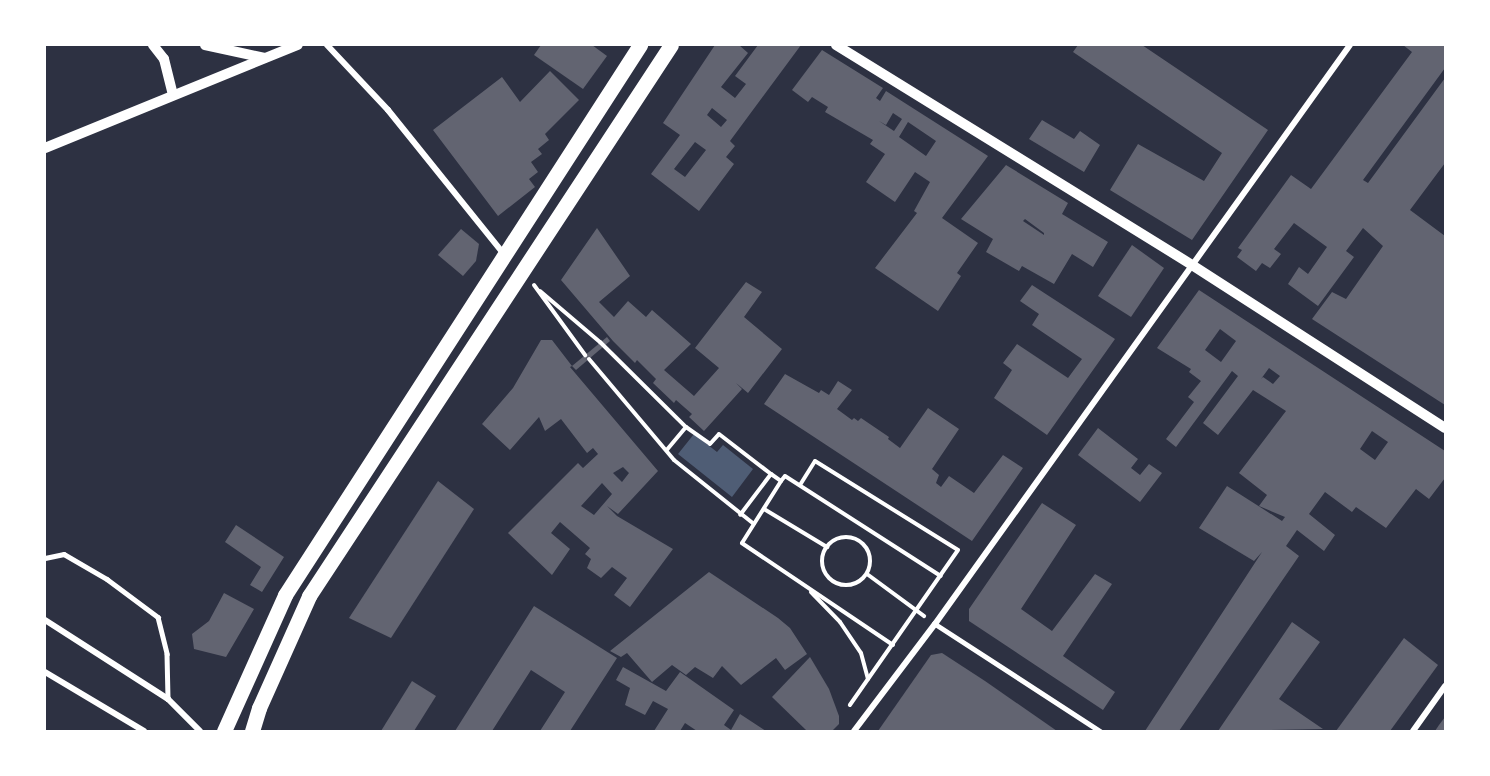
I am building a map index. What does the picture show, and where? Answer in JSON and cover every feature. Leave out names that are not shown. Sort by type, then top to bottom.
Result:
[{"type":"main road","points":[[224,731],[285,595],[640,45]]},
{"type":"main road","points":[[252,731],[259,708],[309,596],[671,45]]},
{"type":"street","points":[[153,45],[164,59],[173,95]]},
{"type":"street","points":[[205,45],[265,58]]},
{"type":"street","points":[[45,148],[298,45]]},
{"type":"street","points":[[327,45],[388,110],[505,254]]},
{"type":"street","points":[[836,45],[1192,265],[1445,428]]},
{"type":"street","points":[[854,731],[935,624],[1350,45]]},
{"type":"street","points":[[45,620],[168,699],[201,731]]},
{"type":"street","points":[[935,624],[1100,731]]},
{"type":"street","points":[[45,672],[144,731]]},
{"type":"street","points":[[1413,731],[1445,686]]},
{"type":"lane","points":[[45,558],[64,555],[107,579],[158,617],[167,654],[168,699]]},
{"type":"path","points":[[522,274],[600,342],[686,427],[710,444],[719,434],[781,481]]},
{"type":"path","points":[[540,291],[587,357],[674,460],[754,524]]},
{"type":"path","points":[[667,450],[686,427]]},
{"type":"path","points":[[800,485],[815,461],[958,550],[918,611],[850,705]]},
{"type":"path","points":[[740,514],[771,474]]},
{"type":"path","points":[[893,645],[742,543],[781,481],[785,476],[941,576]]},
{"type":"path","points":[[764,509],[827,547]]},
{"type":"path","points":[[853,537],[860,541],[871,559],[867,574],[852,585],[833,582],[822,566],[827,547],[838,538],[853,537]]},
{"type":"path","points":[[867,574],[924,616]]},
{"type":"path","points":[[805,585],[840,622],[861,653],[868,680]]},
{"type":"water","points":[[694,434],[717,452],[723,445],[753,469],[732,497],[678,454]]},
{"type":"building","points":[[541,45],[592,45],[607,56],[583,89],[534,55]]},
{"type":"building","points":[[715,45],[739,45],[748,53],[721,87],[735,98],[746,84],[735,76],[758,45],[801,45],[730,141],[735,146],[726,157],[734,164],[699,211],[651,174],[680,135],[663,123]],"holes":[[[712,108],[727,120],[721,127],[707,115]],[[695,142],[706,150],[685,177],[674,169]]]},
{"type":"building","points":[[1078,45],[1142,45],[1268,130],[1192,240],[1110,190],[1138,144],[1204,181],[1222,153],[1073,52]]},
{"type":"building","points":[[1403,45],[1445,45],[1445,68],[1363,180],[1368,183],[1445,78],[1445,163],[1410,210],[1445,236],[1445,405],[1312,319],[1332,292],[1346,299],[1383,246],[1363,228],[1346,251],[1354,257],[1318,306],[1288,284],[1299,267],[1308,274],[1327,247],[1294,223],[1274,249],[1281,254],[1270,268],[1262,263],[1256,271],[1237,257],[1242,250],[1238,248],[1291,175],[1311,189],[1412,52]]},
{"type":"building","points":[[822,50],[883,88],[876,98],[880,101],[886,91],[988,156],[942,218],[978,243],[957,273],[961,276],[938,311],[875,268],[917,213],[914,211],[930,182],[915,172],[895,202],[866,182],[885,154],[870,144],[873,140],[825,112],[828,107],[812,97],[808,102],[792,90]],"holes":[[[893,113],[902,119],[894,131],[879,121],[886,125]],[[908,122],[936,141],[926,156],[899,137]]]},
{"type":"building","points":[[550,71],[579,100],[545,134],[549,140],[538,149],[542,154],[531,162],[538,172],[529,179],[535,187],[498,216],[433,130],[502,77],[520,102]]},
{"type":"building","points":[[1042,120],[1074,139],[1080,131],[1100,145],[1084,172],[1029,139]]},
{"type":"building","points":[[1006,165],[1068,203],[1062,214],[1108,242],[1093,267],[1072,254],[1054,284],[1022,266],[1019,271],[986,252],[993,239],[961,219]],"holes":[[[1025,219],[1044,235],[1023,221]]]},
{"type":"building","points":[[597,228],[630,276],[599,302],[614,317],[628,301],[646,317],[652,310],[691,344],[664,370],[694,396],[719,368],[695,348],[746,282],[762,292],[744,317],[782,349],[748,393],[736,383],[742,389],[704,431],[689,417],[692,414],[676,400],[674,403],[653,383],[656,379],[637,360],[635,363],[613,341],[561,280]]},
{"type":"building","points":[[461,229],[479,244],[476,261],[463,276],[438,255]]},
{"type":"building","points":[[1132,245],[1164,268],[1131,317],[1098,296]]},
{"type":"building","points":[[1032,285],[1115,339],[1047,435],[994,398],[1012,370],[1003,363],[1017,344],[1068,378],[1082,359],[1032,325],[1039,314],[1020,301]]},
{"type":"building","points":[[1199,290],[1445,451],[1445,478],[1429,499],[1416,489],[1386,528],[1356,507],[1352,512],[1325,492],[1309,514],[1335,535],[1324,551],[1297,530],[1286,546],[1299,556],[1179,731],[1145,731],[1262,552],[1254,561],[1199,528],[1227,486],[1282,521],[1285,517],[1259,506],[1267,495],[1239,473],[1286,411],[1253,390],[1218,435],[1203,423],[1238,376],[1232,371],[1176,447],[1166,439],[1194,402],[1188,397],[1201,381],[1189,372],[1191,369],[1157,348]],"holes":[[[1220,329],[1236,341],[1221,362],[1205,350]],[[1269,368],[1280,376],[1273,384],[1263,377],[1261,379]],[[1372,431],[1388,442],[1375,460],[1360,449]]]},
{"type":"building","points":[[607,337],[610,341],[576,370],[572,366]]},
{"type":"building","points":[[541,340],[552,340],[572,366],[570,367],[658,471],[618,514],[607,506],[617,516],[673,549],[630,607],[614,595],[627,578],[612,567],[601,578],[587,568],[591,559],[585,554],[590,548],[560,522],[551,533],[570,549],[552,575],[508,533],[578,463],[583,468],[598,454],[593,448],[587,453],[561,419],[545,431],[539,417],[510,450],[482,424],[513,388]],"holes":[[[623,467],[629,473],[622,482],[613,473]],[[602,483],[612,494],[594,515],[581,506]]]},
{"type":"building","points":[[785,374],[819,393],[821,390],[829,395],[838,381],[852,390],[837,409],[852,420],[854,418],[858,421],[861,418],[889,437],[888,439],[900,448],[928,408],[959,429],[932,469],[939,475],[936,483],[941,487],[949,476],[974,493],[1003,455],[1023,468],[972,541],[764,404]]},
{"type":"building","points":[[1098,428],[1138,459],[1131,468],[1140,475],[1149,464],[1162,473],[1140,502],[1078,455]]},
{"type":"building","points":[[438,481],[474,509],[391,638],[349,618]]},
{"type":"building","points":[[1042,503],[1076,525],[1021,609],[1052,631],[1095,574],[1112,584],[1063,656],[1115,692],[1103,710],[969,621],[969,609]]},
{"type":"building","points":[[236,525],[284,557],[262,592],[250,585],[261,567],[225,542]]},
{"type":"building","points":[[709,572],[790,628],[807,654],[785,670],[776,658],[741,685],[722,666],[713,678],[695,667],[686,675],[672,665],[652,682],[627,653],[621,657],[610,651]]},
{"type":"building","points":[[224,593],[254,609],[226,657],[194,649],[192,634],[209,621]]},
{"type":"building","points":[[534,606],[617,658],[570,731],[540,731],[565,692],[531,670],[492,731],[455,731]]},
{"type":"building","points":[[1292,622],[1320,642],[1279,699],[1323,729],[1218,731]]},
{"type":"building","points":[[1404,638],[1438,665],[1390,731],[1336,731]]},
{"type":"building","points":[[942,653],[1057,731],[878,731],[931,655]]},
{"type":"building","points":[[810,657],[829,689],[839,716],[839,724],[832,731],[807,731],[772,697]]},
{"type":"building","points":[[623,667],[666,691],[680,672],[734,710],[724,725],[731,730],[740,714],[766,731],[697,731],[685,723],[680,731],[654,731],[668,709],[653,701],[645,715],[625,705],[630,688],[616,680]]},
{"type":"building","points":[[412,681],[436,696],[414,731],[381,731]]},
{"type":"building","points":[[1445,717],[1445,731],[1435,731],[1439,725]]}]
